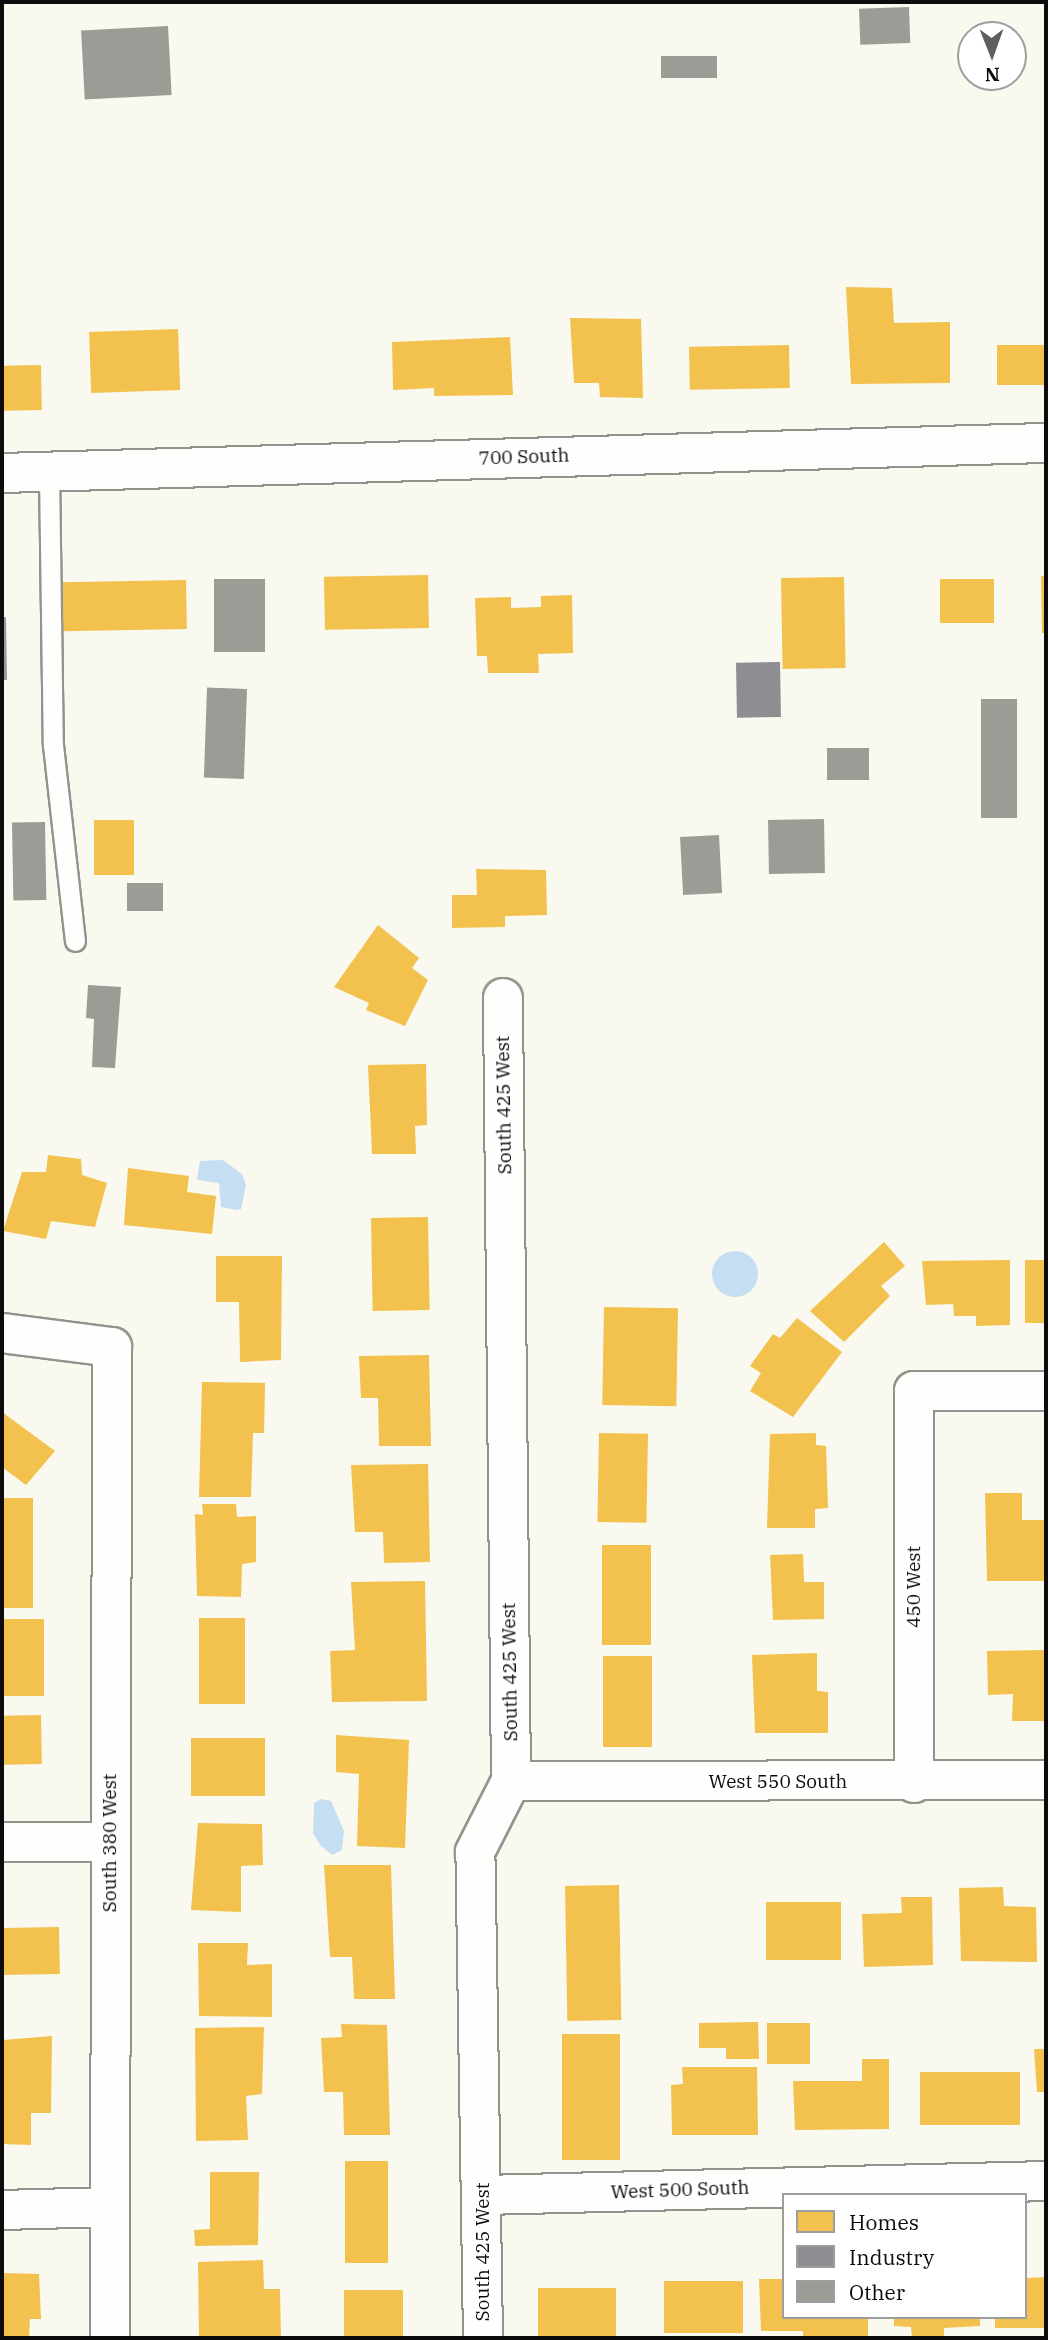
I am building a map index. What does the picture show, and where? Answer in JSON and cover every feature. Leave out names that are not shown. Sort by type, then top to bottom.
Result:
[{"type":"street","name":"700 South","points":[[2,473],[1046,443]]},
{"type":"street","name":"South 425 West","points":[[483,2338],[483,2195],[475,1852],[511,1781],[503,998]]},
{"type":"street","name":"South 380 West","points":[[2,1333],[112,1347],[108,2207],[110,2338]]},
{"type":"street","name":"450 West","points":[[914,1783],[914,1391],[1046,1391]]},
{"type":"street","name":"West 550 South","points":[[511,1781],[914,1783],[1046,1780]]},
{"type":"street","points":[[2,1842],[110,1842]]},
{"type":"street","name":"West 500 South","points":[[483,2195],[1046,2181]]},
{"type":"street","points":[[2,2210],[108,2207]]},
{"type":"lane","points":[[48,471],[53,745],[75,941]]},
{"type":"water","points":[[223,1160],[242,1174],[246,1185],[241,1209],[221,1207],[219,1183],[197,1180],[200,1161]]},
{"type":"water","points":[[735,1251],[751,1258],[758,1274],[751,1290],[735,1297],[719,1290],[712,1274],[719,1258]]},
{"type":"water","points":[[321,1799],[331,1801],[344,1831],[342,1850],[332,1855],[320,1845],[313,1833],[314,1803]]},
{"type":"building: Homes","points":[[846,287],[892,288],[894,323],[950,322],[950,383],[851,384]]},
{"type":"building: Homes","points":[[570,318],[641,319],[643,398],[600,397],[599,383],[574,383]]},
{"type":"building: Homes","points":[[178,329],[180,390],[91,393],[89,332]]},
{"type":"building: Homes","points":[[510,337],[513,395],[434,396],[434,388],[393,390],[392,342]]},
{"type":"building: Homes","points":[[789,345],[790,388],[690,390],[689,347]]},
{"type":"building: Homes","points":[[997,345],[1046,345],[1046,385],[997,385]]},
{"type":"building: Homes","points":[[41,365],[42,410],[3,411],[2,366]]},
{"type":"building: Homes","points":[[428,575],[429,628],[325,630],[324,577]]},
{"type":"building: Homes","points":[[1041,576],[1046,576],[1046,633],[1042,633]]},
{"type":"building: Homes","points":[[844,577],[846,668],[783,669],[781,578]]},
{"type":"building: Homes","points":[[940,579],[994,579],[994,623],[940,623]]},
{"type":"building: Homes","points":[[186,580],[187,629],[62,631],[61,582]]},
{"type":"building: Homes","points":[[572,595],[573,653],[538,654],[539,673],[488,673],[487,656],[477,656],[475,598],[511,597],[511,608],[541,607],[541,596]]},
{"type":"building: Homes","points":[[94,820],[134,820],[134,875],[94,875]]},
{"type":"building: Homes","points":[[476,869],[546,870],[547,915],[505,916],[505,927],[452,928],[452,895],[477,895]]},
{"type":"building: Homes","points":[[378,925],[419,958],[412,968],[428,980],[405,1026],[366,1010],[369,1003],[334,987]]},
{"type":"building: Homes","points":[[426,1064],[427,1125],[415,1126],[416,1154],[372,1154],[368,1065]]},
{"type":"building: Homes","points":[[48,1155],[81,1159],[82,1175],[107,1183],[95,1227],[51,1221],[46,1239],[3,1231],[22,1172],[46,1172]]},
{"type":"building: Homes","points":[[128,1168],[189,1176],[187,1192],[216,1196],[212,1234],[124,1225]]},
{"type":"building: Homes","points":[[428,1217],[430,1310],[373,1311],[371,1218]]},
{"type":"building: Homes","points":[[884,1242],[905,1266],[881,1286],[890,1296],[844,1342],[810,1311]]},
{"type":"building: Homes","points":[[216,1256],[282,1256],[281,1360],[240,1362],[239,1302],[216,1302]]},
{"type":"building: Homes","points":[[1010,1260],[1010,1325],[976,1326],[976,1316],[954,1316],[953,1304],[926,1305],[922,1261]]},
{"type":"building: Homes","points":[[1025,1260],[1046,1260],[1046,1323],[1025,1323]]},
{"type":"building: Homes","points":[[604,1307],[678,1308],[676,1406],[602,1405]]},
{"type":"building: Homes","points":[[797,1318],[842,1352],[793,1417],[750,1391],[761,1373],[750,1366],[773,1334],[780,1338]]},
{"type":"building: Homes","points":[[429,1355],[431,1446],[379,1446],[378,1398],[361,1398],[359,1356]]},
{"type":"building: Homes","points":[[202,1382],[265,1383],[264,1433],[253,1433],[251,1497],[199,1497]]},
{"type":"building: Homes","points":[[2,1412],[55,1451],[26,1485],[2,1467]]},
{"type":"building: Homes","points":[[599,1433],[648,1434],[646,1523],[597,1522]]},
{"type":"building: Homes","points":[[816,1433],[816,1445],[826,1446],[828,1508],[815,1509],[815,1528],[767,1528],[770,1434]]},
{"type":"building: Homes","points":[[428,1464],[430,1562],[384,1563],[383,1532],[355,1532],[351,1465]]},
{"type":"building: Homes","points":[[985,1493],[1022,1493],[1022,1520],[1046,1520],[1046,1581],[987,1581]]},
{"type":"building: Homes","points":[[2,1498],[33,1498],[33,1608],[2,1608]]},
{"type":"building: Homes","points":[[202,1504],[236,1504],[237,1517],[256,1516],[256,1562],[242,1564],[241,1597],[197,1596],[195,1514],[203,1515]]},
{"type":"building: Homes","points":[[602,1545],[651,1545],[651,1645],[602,1645]]},
{"type":"building: Homes","points":[[803,1554],[804,1582],[824,1582],[824,1619],[773,1620],[770,1555]]},
{"type":"building: Homes","points":[[425,1581],[427,1701],[332,1702],[330,1651],[355,1650],[351,1582]]},
{"type":"building: Homes","points":[[199,1618],[245,1618],[245,1704],[199,1704]]},
{"type":"building: Homes","points":[[2,1619],[44,1619],[44,1696],[2,1696]]},
{"type":"building: Homes","points":[[1046,1650],[1046,1721],[1012,1721],[1013,1694],[988,1695],[987,1651]]},
{"type":"building: Homes","points":[[817,1653],[817,1691],[828,1692],[828,1733],[755,1733],[752,1655]]},
{"type":"building: Homes","points":[[603,1656],[652,1656],[652,1747],[603,1747]]},
{"type":"building: Homes","points":[[41,1715],[42,1764],[3,1765],[2,1716]]},
{"type":"building: Homes","points":[[336,1735],[409,1740],[405,1848],[357,1846],[359,1774],[336,1772]]},
{"type":"building: Homes","points":[[191,1738],[265,1738],[265,1796],[191,1796]]},
{"type":"building: Homes","points":[[198,1823],[262,1824],[263,1865],[241,1866],[241,1912],[191,1910]]},
{"type":"building: Homes","points":[[324,1865],[391,1865],[395,1999],[354,1999],[352,1957],[330,1957]]},
{"type":"building: Homes","points":[[619,1885],[621,2020],[567,2021],[565,1886]]},
{"type":"building: Homes","points":[[1003,1887],[1004,1906],[1036,1907],[1037,1962],[961,1961],[959,1888]]},
{"type":"building: Homes","points":[[901,1897],[932,1897],[933,1965],[864,1967],[862,1914],[902,1913]]},
{"type":"building: Homes","points":[[766,1902],[841,1902],[841,1960],[766,1960]]},
{"type":"building: Homes","points":[[59,1927],[60,1974],[3,1975],[2,1928]]},
{"type":"building: Homes","points":[[198,1943],[248,1943],[247,1965],[272,1964],[272,2017],[199,2016]]},
{"type":"building: Homes","points":[[758,2022],[759,2059],[726,2059],[726,2048],[699,2048],[699,2023]]},
{"type":"building: Homes","points":[[767,2023],[810,2023],[810,2064],[767,2064]]},
{"type":"building: Homes","points":[[341,2024],[387,2025],[390,2135],[344,2135],[343,2092],[324,2092],[321,2038],[342,2037]]},
{"type":"building: Homes","points":[[264,2027],[262,2094],[246,2096],[248,2140],[196,2141],[195,2028]]},
{"type":"building: Homes","points":[[562,2034],[620,2034],[620,2160],[562,2160]]},
{"type":"building: Homes","points":[[52,2036],[51,2113],[31,2113],[31,2145],[2,2144],[3,2040]]},
{"type":"building: Homes","points":[[1034,2049],[1046,2049],[1046,2092],[1037,2092]]},
{"type":"building: Homes","points":[[862,2059],[889,2059],[889,2129],[795,2130],[793,2081],[862,2081]]},
{"type":"building: Homes","points":[[682,2067],[757,2067],[758,2135],[672,2135],[671,2085],[683,2084]]},
{"type":"building: Homes","points":[[920,2072],[1020,2072],[1020,2125],[920,2125]]},
{"type":"building: Homes","points":[[345,2161],[388,2161],[388,2263],[345,2263]]},
{"type":"building: Homes","points":[[210,2172],[259,2172],[258,2245],[195,2246],[194,2230],[210,2229]]},
{"type":"building: Homes","points":[[263,2260],[264,2289],[280,2289],[281,2338],[199,2338],[198,2262]]},
{"type":"building: Homes","points":[[2,2273],[39,2274],[41,2319],[30,2319],[29,2338],[2,2338]]},
{"type":"building: Homes","points":[[1046,2277],[1046,2328],[995,2328],[995,2319],[1027,2319],[1027,2278]]},
{"type":"building: Homes","points":[[759,2279],[782,2279],[782,2319],[868,2319],[868,2338],[803,2338],[803,2331],[761,2331]]},
{"type":"building: Homes","points":[[664,2281],[743,2281],[743,2333],[664,2333]]},
{"type":"building: Homes","points":[[538,2288],[616,2288],[616,2338],[538,2338]]},
{"type":"building: Homes","points":[[344,2290],[403,2290],[403,2338],[344,2338]]},
{"type":"building: Homes","points":[[894,2319],[980,2319],[980,2326],[944,2328],[944,2338],[912,2338],[911,2327],[894,2326]]},
{"type":"building: Industry","points":[[780,662],[781,717],[737,718],[736,663]]},
{"type":"building: Other","points":[[909,7],[910,43],[860,45],[859,9]]},
{"type":"building: Other","points":[[168,26],[172,95],[85,99],[81,31]]},
{"type":"building: Other","points":[[661,56],[717,56],[717,78],[661,78]]},
{"type":"building: Other","points":[[214,579],[265,579],[265,652],[214,652]]},
{"type":"building: Other","points":[[2,617],[6,617],[7,680],[2,680]]},
{"type":"building: Other","points":[[207,688],[247,689],[244,779],[204,778]]},
{"type":"building: Other","points":[[981,699],[1017,699],[1017,818],[981,818]]},
{"type":"building: Other","points":[[827,748],[869,748],[869,780],[827,780]]},
{"type":"building: Other","points":[[824,819],[825,873],[769,874],[768,820]]},
{"type":"building: Other","points":[[45,822],[46,900],[13,901],[12,823]]},
{"type":"building: Other","points":[[719,835],[722,893],[683,895],[680,837]]},
{"type":"building: Other","points":[[127,883],[163,883],[163,911],[127,911]]},
{"type":"building: Other","points":[[88,985],[121,987],[115,1068],[92,1067],[94,1019],[86,1018]]}]
